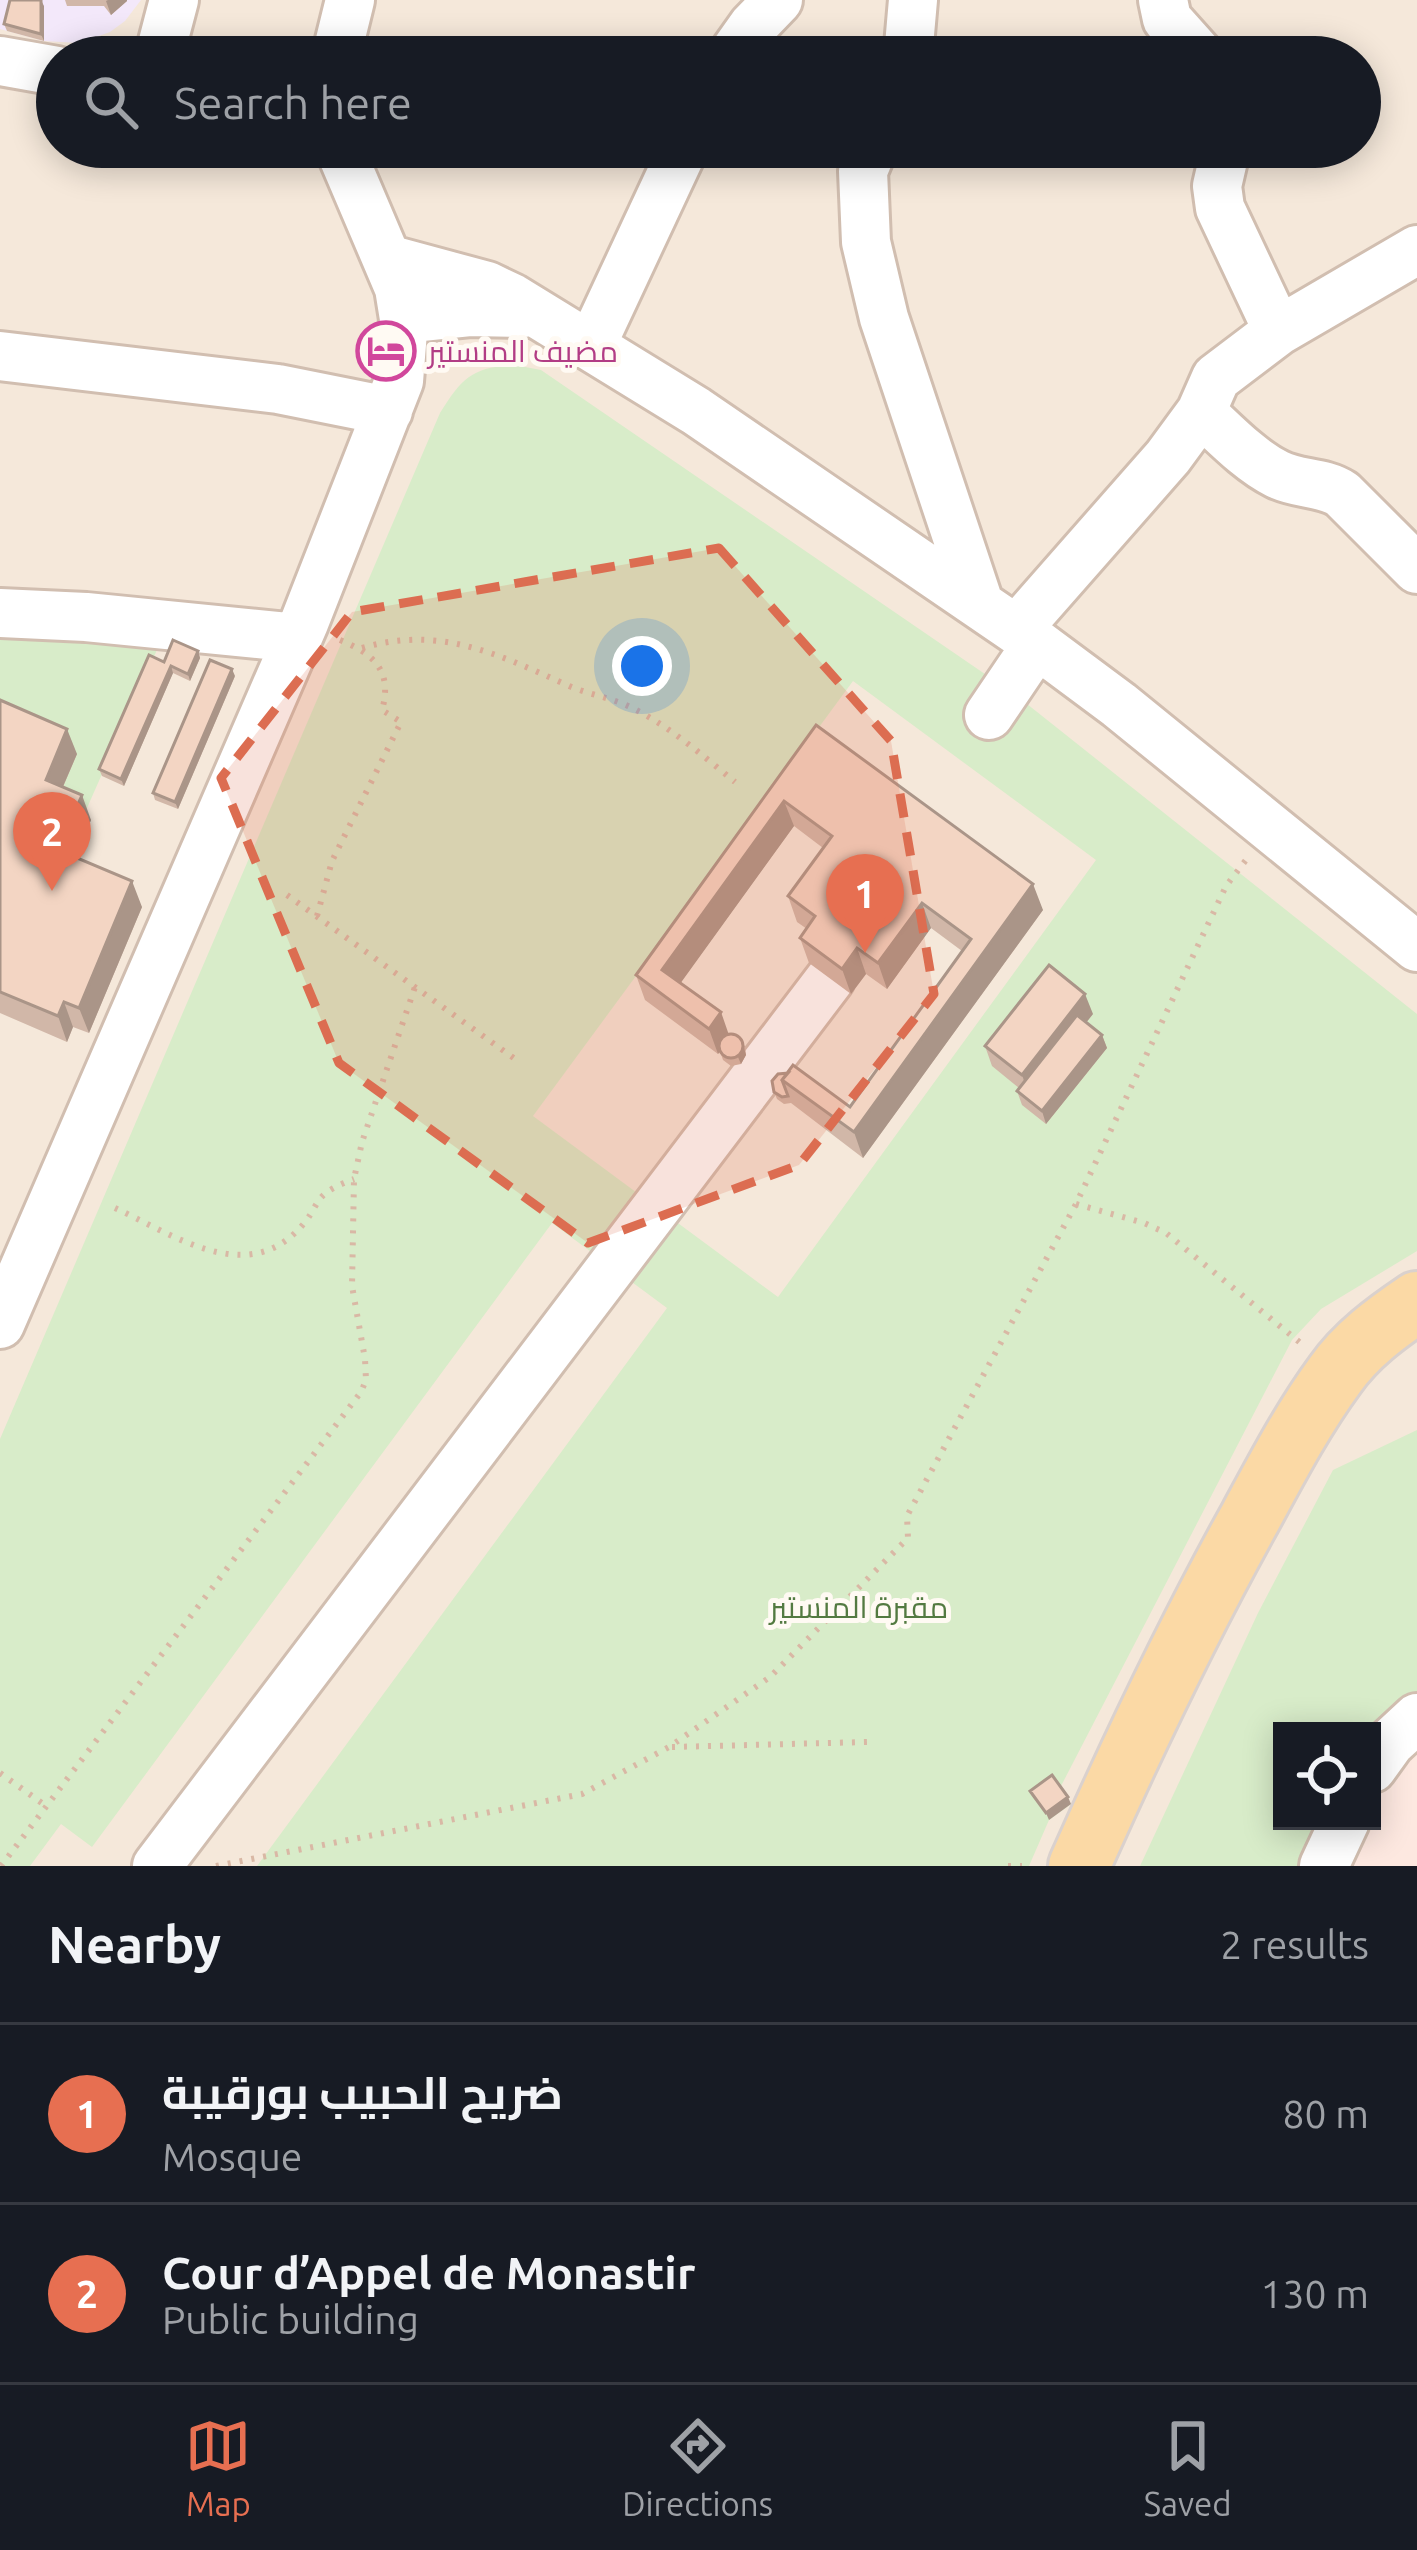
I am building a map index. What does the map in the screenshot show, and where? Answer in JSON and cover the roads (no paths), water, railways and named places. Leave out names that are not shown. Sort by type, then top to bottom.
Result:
[{"type":"main road","points":[[1079,1866],[1202,1605],[1298,1432],[1336,1372],[1377,1330],[1417,1302]]},
{"type":"street","points":[[165,36],[174,0]]},
{"type":"street","points":[[341,36],[350,0]]},
{"type":"street","points":[[910,36],[913,0]]},
{"type":"street","points":[[1163,0],[1167,19],[1182,36]]},
{"type":"street","points":[[747,36],[773,1]]},
{"type":"street","points":[[0,62],[36,68]]},
{"type":"street","points":[[0,1324],[14,1246],[297,638],[399,381],[404,319],[398,288],[349,168]]},
{"type":"street","points":[[592,344],[674,168]]},
{"type":"street","points":[[864,168],[866,242],[884,318],[1011,625]]},
{"type":"street","points":[[1221,168],[1217,186],[1220,208],[1278,331]]},
{"type":"street","points":[[988,715],[1011,625],[1123,511],[1201,412],[1216,378],[1278,331],[1417,250]]},
{"type":"street","points":[[387,259],[487,286],[592,344],[1011,625],[1119,705],[1417,947]]},
{"type":"street","points":[[404,319],[472,312],[541,314]]},
{"type":"street","points":[[0,356],[278,389],[388,411]]},
{"type":"street","points":[[1201,412],[1271,471],[1342,494],[1417,569]]},
{"type":"street","points":[[0,613],[297,638]]},
{"type":"street","points":[[158,1866],[830,979]]},
{"type":"street","points":[[1381,1758],[1417,1718]]},
{"type":"street","points":[[1324,1866],[1342,1830]]},
{"type":"place","name":"مضيف المنستير","points":[[386,351]]},
{"type":"place","name":"Cour d’Appel de Monastir","points":[[52,891]]},
{"type":"place","name":"ضريح الحبيب بورقيبة","points":[[865,953]]},
{"type":"park label","name":"مقبرة المنستير","points":[[859,1607]]}]
